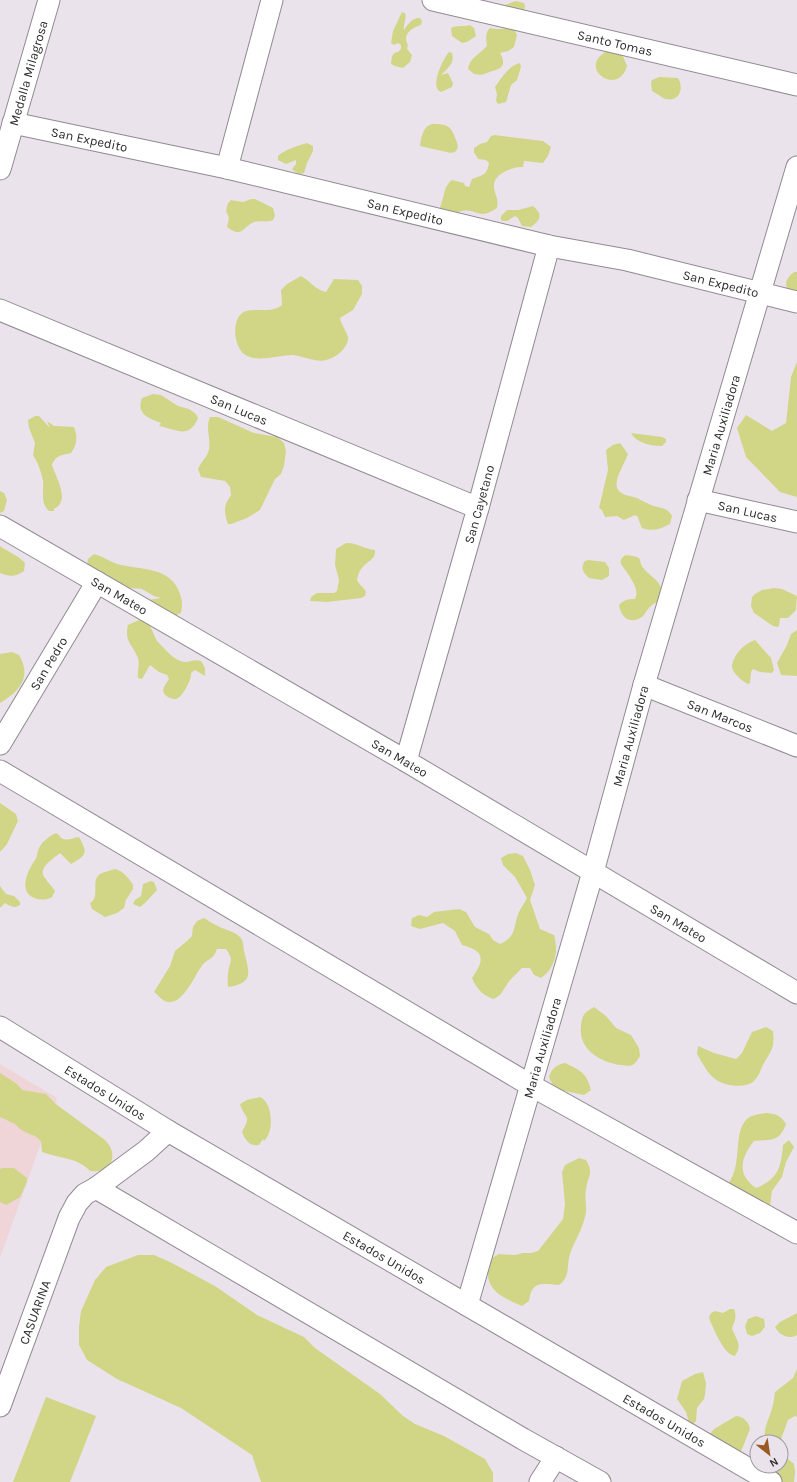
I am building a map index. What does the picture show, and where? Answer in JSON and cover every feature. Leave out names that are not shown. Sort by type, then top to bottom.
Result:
[{"type":"street","name":"Medalla Milagrosa","points":[[0,169],[49,0]]},
{"type":"street","points":[[227,168],[272,0]]},
{"type":"street","name":"Santo Tomas","points":[[433,0],[797,85]]},
{"type":"street","name":"San Expedito","points":[[13,123],[227,168],[549,246],[627,260],[797,302]]},
{"type":"street","name":"Maria Auxiliadora","points":[[468,1305],[530,1085],[593,872],[644,685],[797,167]]},
{"type":"street","name":"San Cayetano","points":[[406,761],[478,508],[549,246]]},
{"type":"street","name":"San Lucas","points":[[0,310],[478,508]]},
{"type":"street","name":"San Lucas","points":[[698,500],[797,522]]},
{"type":"street","name":"San Mateo","points":[[0,526],[406,761],[797,993]]},
{"type":"street","name":"San Pedro","points":[[0,744],[97,582]]},
{"type":"street","name":"San Marcos","points":[[644,685],[797,746]]},
{"type":"street","points":[[0,771],[530,1085],[797,1233]]},
{"type":"street","name":"Estados Unidos","points":[[0,1027],[168,1131],[771,1482]]},
{"type":"street","name":"CASUARINA","points":[[0,1406],[69,1218],[77,1203],[85,1194],[96,1188],[146,1152],[168,1131]]},
{"type":"street","points":[[96,1188],[600,1482]]},
{"type":"street","points":[[540,1482],[556,1457]]},
{"type":"shaded area","points":[[0,1064],[57,1098],[0,1258]]},
{"type":"green space","points":[[516,1],[524,3],[525,6],[523,15],[502,6]]},
{"type":"green space","points":[[402,12],[405,13],[404,30],[413,20],[417,18],[420,18],[422,21],[421,25],[411,30],[407,35],[407,49],[412,55],[410,62],[403,68],[391,64],[393,55],[401,49],[401,45],[398,43],[394,45],[391,43],[393,31]]},
{"type":"green space","points":[[470,25],[474,28],[476,36],[467,42],[462,43],[452,36],[451,28]]},
{"type":"green space","points":[[490,28],[514,29],[517,35],[514,47],[508,51],[500,53],[503,59],[502,66],[482,75],[474,74],[468,69],[470,62],[487,46],[486,39]]},
{"type":"green space","points":[[609,50],[621,52],[627,66],[622,75],[615,79],[608,79],[597,71],[596,64],[599,57]]},
{"type":"green space","points":[[449,52],[452,53],[452,63],[441,75],[448,73],[453,83],[452,87],[441,92],[436,85],[438,73]]},
{"type":"green space","points":[[520,63],[521,67],[517,80],[511,85],[506,102],[498,104],[496,101],[497,94],[495,87],[512,66]]},
{"type":"green space","points":[[659,77],[678,78],[681,87],[679,95],[673,99],[668,99],[663,98],[652,91],[652,80]]},
{"type":"green space","points":[[432,124],[441,124],[450,128],[458,145],[455,152],[451,153],[420,146],[426,127]]},
{"type":"green space","points":[[495,135],[543,141],[551,147],[548,156],[543,163],[524,161],[523,167],[510,169],[500,174],[494,186],[497,208],[485,214],[470,211],[459,212],[455,220],[434,220],[441,206],[446,187],[449,182],[452,180],[464,183],[465,186],[469,187],[472,179],[486,172],[489,163],[486,160],[478,159],[474,152],[474,148],[487,142],[491,136]]},
{"type":"green space","points":[[307,143],[313,146],[313,151],[304,173],[299,174],[292,169],[296,164],[296,160],[286,164],[278,160],[278,156],[284,152],[296,146]]},
{"type":"green space","points":[[255,199],[273,208],[275,216],[273,220],[254,222],[239,232],[227,227],[229,218],[226,211],[228,203],[231,200],[243,202]]},
{"type":"green space","points":[[533,206],[540,217],[531,227],[522,226],[518,218],[515,216],[507,221],[501,220],[501,216],[507,210],[518,210]]},
{"type":"green space","points":[[794,272],[797,272],[797,295],[789,295],[786,282],[788,277]]},
{"type":"green space","points":[[301,276],[319,289],[326,292],[334,279],[358,280],[362,286],[362,294],[353,310],[340,318],[348,338],[347,344],[343,350],[323,361],[293,355],[264,358],[252,358],[247,356],[243,353],[237,343],[235,331],[237,319],[248,310],[271,310],[282,305],[281,290],[287,284]]},
{"type":"green space","points":[[797,362],[797,497],[780,492],[746,457],[737,428],[746,415],[772,431],[786,423],[791,377]]},
{"type":"green space","points":[[153,394],[161,395],[178,406],[189,409],[196,414],[198,418],[194,425],[186,431],[176,431],[159,426],[161,423],[144,415],[141,408],[142,398]]},
{"type":"green space","points":[[35,416],[39,416],[50,428],[47,421],[54,426],[74,427],[76,434],[75,447],[71,453],[57,457],[52,465],[62,495],[59,505],[54,509],[54,511],[49,511],[44,504],[43,481],[38,464],[33,455],[35,443],[29,428],[28,420]]},
{"type":"green space","points":[[210,417],[218,417],[254,433],[277,437],[284,443],[286,451],[284,466],[281,474],[275,479],[260,510],[247,518],[231,524],[228,524],[225,512],[225,506],[231,495],[230,487],[225,481],[201,477],[198,469],[209,450],[208,425]]},
{"type":"green space","points":[[631,433],[662,437],[666,439],[666,442],[662,446],[649,445],[640,442]]},
{"type":"green space","points":[[620,443],[628,454],[617,480],[617,489],[622,494],[637,498],[668,511],[672,516],[670,524],[649,530],[642,528],[638,517],[635,515],[624,520],[617,516],[605,517],[602,510],[599,508],[608,470],[606,450],[613,445]]},
{"type":"green space","points":[[0,491],[4,493],[7,500],[4,511],[0,513]]},
{"type":"green space","points":[[346,543],[375,550],[373,558],[361,569],[357,578],[358,582],[366,592],[365,596],[361,598],[327,602],[310,601],[311,597],[317,593],[334,593],[337,591],[339,580],[335,565],[336,549]]},
{"type":"green space","points":[[0,546],[25,563],[24,571],[12,576],[0,573]]},
{"type":"green space","points":[[94,554],[117,564],[151,570],[167,576],[178,589],[182,603],[181,613],[174,616],[148,600],[161,598],[142,589],[120,587],[87,567],[88,559]]},
{"type":"green space","points":[[626,555],[639,558],[645,570],[660,585],[662,592],[661,597],[643,616],[635,620],[625,617],[620,610],[619,605],[626,600],[635,599],[636,595],[635,586],[621,564],[621,559]]},
{"type":"green space","points":[[588,560],[605,562],[609,568],[609,576],[602,580],[589,578],[582,568],[583,563]]},
{"type":"green space","points":[[774,588],[782,589],[797,596],[796,610],[788,618],[780,618],[779,626],[777,627],[773,626],[754,613],[751,606],[752,597],[755,594],[762,590]]},
{"type":"green space","points":[[139,620],[147,622],[158,642],[174,658],[186,662],[195,660],[201,661],[205,668],[205,676],[195,670],[191,673],[190,679],[183,693],[176,699],[166,696],[163,692],[169,679],[167,675],[159,672],[150,665],[142,679],[138,678],[138,658],[128,639],[127,631],[128,625]]},
{"type":"green space","points":[[797,630],[797,676],[781,675],[777,663],[791,634]]},
{"type":"green space","points":[[755,640],[771,658],[774,670],[772,673],[760,672],[753,669],[751,672],[750,683],[748,684],[740,679],[733,670],[732,665],[740,650],[751,641]]},
{"type":"green space","points":[[12,652],[19,655],[23,663],[24,677],[22,683],[13,694],[0,703],[0,654]]},
{"type":"green space","points":[[0,803],[16,814],[18,821],[7,844],[0,852]]},
{"type":"green space","points":[[56,833],[63,839],[79,837],[85,850],[83,856],[71,864],[60,853],[44,867],[43,874],[55,891],[50,898],[45,900],[37,899],[27,892],[25,887],[27,876],[41,845]]},
{"type":"green space","points":[[516,853],[523,856],[530,870],[535,885],[530,900],[540,929],[554,935],[556,953],[550,970],[541,978],[534,975],[530,968],[522,968],[510,980],[500,995],[494,999],[486,996],[480,991],[472,978],[479,967],[480,962],[479,954],[475,950],[462,945],[455,931],[443,923],[420,929],[411,926],[412,918],[419,915],[427,917],[434,912],[459,909],[466,912],[475,927],[489,934],[493,940],[500,944],[505,941],[514,931],[517,917],[527,898],[515,877],[503,865],[501,858],[508,854]]},
{"type":"green space","points":[[115,869],[121,871],[128,877],[133,885],[133,889],[126,900],[124,908],[117,913],[105,917],[92,909],[90,903],[95,897],[97,877],[102,873]]},
{"type":"green space","points":[[151,881],[154,882],[157,890],[140,907],[133,904],[135,900],[141,896],[143,884]]},
{"type":"green space","points":[[0,886],[6,894],[14,896],[20,902],[20,905],[14,907],[5,903],[0,908]]},
{"type":"green space","points":[[204,918],[235,933],[240,937],[243,942],[248,971],[246,979],[243,983],[228,987],[231,959],[226,949],[217,949],[214,956],[205,962],[201,967],[181,997],[175,1001],[169,1002],[163,1000],[154,992],[170,966],[175,951],[192,936],[193,927],[197,921]]},
{"type":"green space","points":[[594,1007],[606,1016],[616,1028],[631,1035],[639,1048],[640,1056],[634,1064],[629,1066],[605,1061],[587,1048],[581,1034],[581,1022],[584,1015]]},
{"type":"green space","points":[[766,1027],[773,1031],[773,1046],[754,1081],[745,1085],[729,1085],[715,1079],[697,1054],[698,1046],[714,1053],[736,1059],[742,1053],[752,1032]]},
{"type":"green space","points":[[565,1063],[575,1068],[585,1076],[591,1090],[584,1095],[560,1090],[553,1086],[549,1077],[553,1069]]},
{"type":"green space","points":[[0,1073],[17,1084],[22,1090],[46,1094],[57,1105],[105,1140],[110,1146],[112,1152],[111,1162],[108,1166],[103,1170],[90,1171],[80,1163],[42,1152],[41,1141],[35,1136],[0,1117]]},
{"type":"green space","points":[[260,1097],[267,1103],[271,1123],[269,1133],[264,1141],[263,1139],[259,1145],[253,1145],[248,1142],[242,1132],[247,1122],[247,1117],[240,1104],[247,1100]]},
{"type":"green space","points":[[767,1113],[780,1117],[786,1124],[780,1134],[774,1139],[754,1141],[744,1160],[743,1171],[745,1177],[756,1188],[763,1185],[774,1177],[777,1172],[781,1160],[783,1145],[789,1140],[794,1147],[786,1162],[782,1177],[772,1191],[770,1206],[724,1188],[734,1172],[742,1126],[751,1116]]},
{"type":"green space","points":[[579,1158],[586,1160],[590,1168],[586,1192],[586,1214],[570,1254],[567,1275],[563,1282],[559,1285],[543,1284],[535,1286],[530,1294],[529,1301],[522,1306],[514,1303],[499,1294],[490,1283],[488,1276],[492,1258],[499,1254],[515,1255],[538,1251],[563,1219],[565,1204],[562,1172],[565,1165]]},
{"type":"green space","points":[[14,1168],[27,1178],[27,1182],[20,1197],[6,1205],[0,1202],[0,1169]]},
{"type":"green space","points":[[138,1255],[154,1255],[170,1262],[215,1286],[257,1315],[304,1337],[315,1348],[380,1394],[403,1416],[415,1424],[444,1436],[485,1459],[493,1473],[493,1482],[261,1482],[252,1455],[181,1408],[117,1379],[87,1360],[79,1345],[79,1327],[81,1311],[95,1280],[106,1267]]},
{"type":"green space","points":[[730,1309],[734,1309],[735,1321],[732,1328],[739,1345],[735,1356],[727,1352],[720,1342],[709,1317],[711,1313],[715,1311],[723,1313]]},
{"type":"green space","points":[[797,1313],[797,1335],[791,1337],[784,1336],[775,1327],[780,1322]]},
{"type":"green space","points":[[756,1316],[764,1319],[765,1327],[760,1333],[752,1336],[747,1334],[745,1326],[748,1319]]},
{"type":"green space","points":[[797,1369],[797,1417],[795,1416],[788,1420],[783,1434],[765,1434],[766,1425],[773,1406],[775,1392],[793,1378]]},
{"type":"green space","points":[[703,1372],[706,1383],[705,1395],[704,1399],[697,1408],[696,1421],[693,1424],[689,1423],[686,1412],[677,1399],[682,1381],[695,1374]]},
{"type":"green space","points":[[46,1397],[96,1416],[70,1482],[13,1482]]},
{"type":"green space","points":[[736,1416],[745,1420],[750,1429],[740,1454],[709,1435],[714,1429]]},
{"type":"green space","points":[[789,1460],[794,1464],[794,1482],[776,1482],[778,1475],[789,1474]]}]
